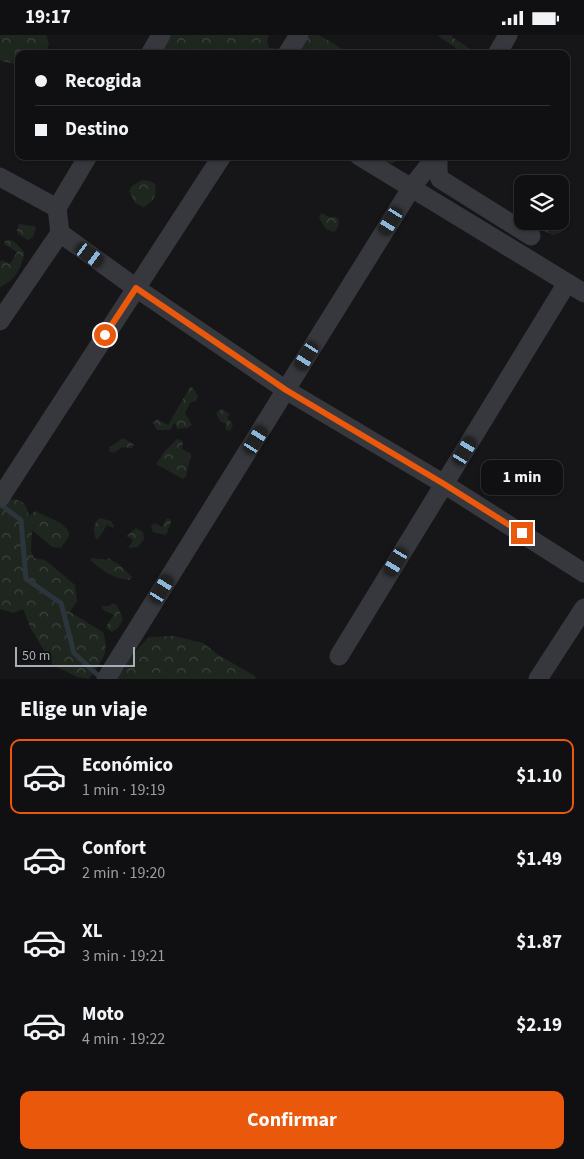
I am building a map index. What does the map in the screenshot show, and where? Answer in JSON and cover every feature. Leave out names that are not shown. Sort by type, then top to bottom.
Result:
[{"type":"street","points":[[152,50],[161,35]]},
{"type":"street","points":[[290,50],[299,35]]},
{"type":"street","points":[[499,50],[508,35]]},
{"type":"street","points":[[1,318],[60,233],[57,208],[86,160]]},
{"type":"street","points":[[2,496],[219,160]]},
{"type":"street","points":[[366,160],[584,293]]},
{"type":"street","points":[[108,675],[412,187],[434,160]]},
{"type":"street","points":[[437,160],[440,179],[531,235]]},
{"type":"street","points":[[0,177],[57,208]]},
{"type":"street","points":[[60,233],[136,288],[286,390],[444,484],[584,573]]},
{"type":"street","points":[[339,656],[567,283]]},
{"type":"street","points":[[538,679],[584,608]]},
{"type":"green space","points":[[0,35],[46,35],[49,43],[47,50],[15,50],[15,64],[0,60]]},
{"type":"green space","points":[[165,35],[269,35],[267,41],[269,48],[284,50],[156,50]]},
{"type":"green space","points":[[309,35],[319,35],[344,50],[293,50]]},
{"type":"green space","points":[[437,35],[451,35],[469,50],[459,50]]},
{"type":"green space","points":[[378,160],[397,160],[390,163]]},
{"type":"green space","points":[[142,180],[150,181],[155,184],[156,188],[154,198],[144,207],[135,203],[129,191],[132,186]]},
{"type":"green space","points":[[321,213],[329,217],[336,217],[339,221],[338,227],[334,232],[326,229],[319,218]]},
{"type":"green space","points":[[19,224],[34,226],[36,228],[33,237],[28,240],[18,234]]},
{"type":"green space","points":[[543,230],[562,230],[554,235]]},
{"type":"green space","points":[[10,240],[16,243],[24,252],[20,268],[10,281],[0,288],[0,262],[2,260],[10,264],[17,252],[4,244],[5,241]]},
{"type":"green space","points":[[190,387],[193,388],[198,396],[196,401],[190,403],[185,413],[192,425],[187,428],[177,429],[175,422],[170,430],[157,430],[153,423],[157,419],[168,425]]},
{"type":"green space","points":[[222,409],[230,414],[227,418],[233,424],[230,431],[225,429],[226,424],[220,421],[216,413]]},
{"type":"green space","points":[[123,438],[134,445],[132,448],[122,447],[114,453],[109,451],[110,447]]},
{"type":"green space","points":[[177,439],[183,441],[182,449],[191,454],[186,477],[183,479],[156,464]]},
{"type":"green space","points":[[15,499],[25,505],[29,516],[35,511],[59,522],[68,530],[69,536],[61,548],[52,547],[32,530],[31,551],[34,558],[45,560],[75,585],[77,601],[70,612],[103,632],[106,646],[104,657],[89,679],[77,677],[53,665],[31,629],[23,609],[13,613],[0,609],[0,507],[5,501]]},
{"type":"green space","points":[[100,518],[111,521],[114,526],[113,528],[107,525],[99,538],[96,539],[94,527]]},
{"type":"green space","points":[[167,518],[171,522],[165,535],[153,532],[151,527],[154,523],[162,527]]},
{"type":"green space","points":[[136,528],[143,532],[144,539],[138,547],[128,548],[133,540],[127,536]]},
{"type":"green space","points":[[92,558],[106,560],[108,558],[121,566],[132,577],[129,580],[113,576],[90,560]]},
{"type":"green space","points":[[112,603],[117,605],[123,619],[118,628],[112,632],[106,628],[114,615],[105,611],[102,606],[110,606]]},
{"type":"green space","points":[[174,636],[203,643],[220,656],[255,676],[256,679],[115,679],[116,675],[123,671],[130,657],[149,637]]},
{"type":"waterway","points":[[0,504],[21,520],[26,579],[61,603],[74,653],[102,679]]},
{"type":"route","points":[[105,335],[136,288],[286,390],[522,533]]}]
